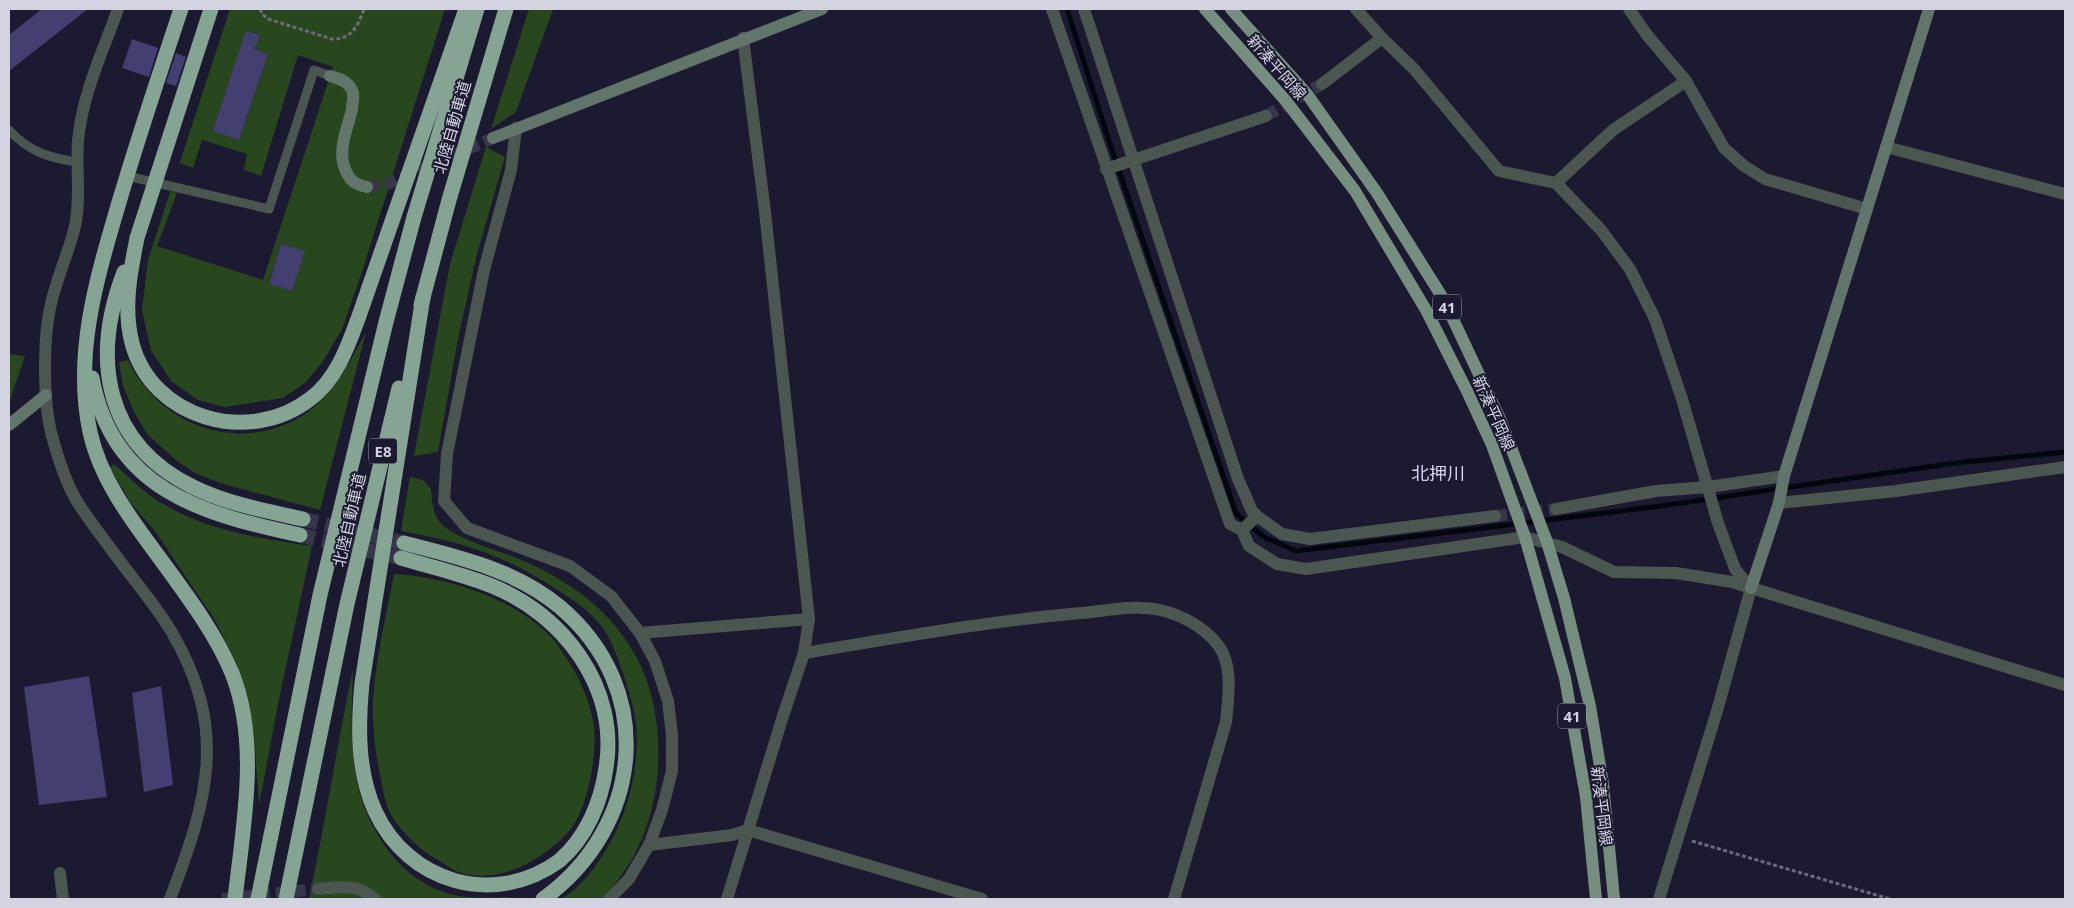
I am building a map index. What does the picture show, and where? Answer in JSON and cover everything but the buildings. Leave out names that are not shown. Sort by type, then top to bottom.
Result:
[{"type":"highway","points":[[181,9],[127,176],[96,285],[87,335],[86,410],[90,434],[98,457],[121,503],[208,627],[232,675],[241,704],[246,734],[247,760],[246,791],[235,899]]},
{"type":"highway","points":[[211,9],[114,303],[108,327],[106,350],[108,373],[112,394],[129,432],[156,463],[193,487],[235,503],[303,519]]},
{"type":"highway","points":[[137,238],[129,276],[127,299],[128,322],[132,344],[140,364],[152,382],[168,398],[186,410],[229,424],[243,424],[271,419],[292,411],[311,399],[328,382],[340,363],[350,341],[466,9]]},
{"type":"highway","name":"北陸自動車道","points":[[258,899],[320,594],[379,349],[414,217],[477,9]]},
{"type":"highway","name":"北陸自動車道","points":[[286,899],[347,604],[382,453],[469,129],[506,9]]},
{"type":"highway","points":[[401,558],[492,586],[538,612],[557,628],[574,647],[587,666],[598,688],[608,736],[608,760],[598,804],[587,826],[574,845],[559,861],[540,873],[520,882],[500,887],[481,888],[461,885],[439,877],[420,867],[402,852],[375,811],[367,788],[362,764],[359,712],[362,683],[423,297]]},
{"type":"highway","points":[[87,335],[88,362],[100,411],[111,434],[125,454],[140,470],[171,493],[209,511],[258,526],[300,535]]},
{"type":"highway","points":[[404,543],[448,554],[490,568],[540,593],[560,607],[577,624],[594,645],[607,667],[613,682],[623,712],[626,737],[626,761],[615,808],[606,830],[593,851],[577,871],[560,887],[543,899]]},
{"type":"main road","name":"新湊平岡線","points":[[1205,9],[1286,101],[1355,191],[1426,310],[1492,445],[1525,537],[1565,678],[1586,797],[1596,899]]},
{"type":"main road","name":"新湊平岡線","points":[[1230,9],[1307,94],[1377,193],[1444,300],[1501,420],[1547,542],[1564,598],[1590,706],[1603,784],[1614,899]]},
{"type":"street","points":[[118,9],[83,107],[78,140],[79,204],[74,228],[50,305],[46,334],[46,395],[50,430],[63,469],[77,502],[170,629],[198,689],[205,724],[208,757],[204,792],[196,828],[170,899]]},
{"type":"street","points":[[493,138],[743,38],[822,9]]},
{"type":"street","points":[[1052,9],[1230,524],[1242,530],[1249,546],[1277,564],[1306,569],[1525,537],[1562,547],[1614,572],[1676,573],[1732,582],[2065,684]]},
{"type":"street","points":[[1084,9],[1238,479],[1252,511],[1282,534],[1310,539],[1495,516]]},
{"type":"street","points":[[1356,9],[1382,38],[1414,68],[1498,172],[1556,183],[1601,230],[1634,277],[1661,336],[1682,399],[1718,523],[1735,569],[1751,588]]},
{"type":"street","points":[[1629,9],[1647,35],[1686,81],[1724,148],[1744,166],[1765,179],[1866,209]]},
{"type":"street","points":[[1659,899],[1717,711],[1751,588],[1779,502],[1784,476],[1929,9]]},
{"type":"street","points":[[727,899],[804,653],[809,619],[766,212],[743,38]]},
{"type":"street","points":[[1322,84],[1382,38]]},
{"type":"street","points":[[330,76],[343,79],[349,85],[354,95],[349,123],[342,146],[343,164],[350,179],[355,184],[367,187]]},
{"type":"street","points":[[1556,183],[1613,130],[1686,81]]},
{"type":"street","points":[[1106,169],[1266,116]]},
{"type":"street","points":[[516,128],[511,170],[484,270],[447,454],[444,501],[467,528],[570,566],[611,596],[640,633],[655,660],[668,700],[672,734],[672,771],[662,810],[649,845],[629,879],[609,899]]},
{"type":"street","points":[[1886,147],[2065,194]]},
{"type":"street","points":[[9,425],[46,395]]},
{"type":"street","points":[[1779,502],[1896,491],[2065,467]]},
{"type":"street","points":[[1556,509],[1656,491],[1708,487],[1784,476]]},
{"type":"street","points":[[1242,530],[1257,516]]},
{"type":"street","points":[[804,653],[1012,619],[1135,608],[1159,609],[1199,626],[1218,646],[1227,667],[1226,722],[1174,899]]},
{"type":"street","points":[[640,633],[809,619]]},
{"type":"street","points":[[649,845],[732,835],[748,830],[982,899]]},
{"type":"street","points":[[60,873],[63,899]]},
{"type":"street","points":[[318,889],[346,886],[366,891],[375,899]]},
{"type":"lane","points":[[127,176],[269,209],[314,70],[330,76]]},
{"type":"lane","points":[[9,130],[32,149],[53,159],[78,162]]},
{"type":"path","points":[[260,9],[262,14],[268,19],[332,39],[342,40],[352,33],[364,9]]},
{"type":"path","points":[[1678,837],[1890,899]]},
{"type":"green space","points":[[230,9],[445,9],[360,278],[342,329],[324,360],[306,382],[283,398],[225,407],[198,400],[171,381],[151,350],[142,310],[148,260],[170,191],[177,193],[157,246],[263,280],[333,67],[298,55],[261,176],[244,170],[247,154],[202,140],[193,168],[180,163],[176,173]],"holes":[[[246,31],[260,35],[255,49],[268,54],[239,140]],[[281,244],[304,251],[292,291],[269,283]]]},
{"type":"green space","points":[[529,9],[553,9],[516,112],[491,129]]},
{"type":"green space","points":[[486,147],[505,157],[477,254],[458,338],[438,452],[414,456],[450,264]]},
{"type":"green space","points":[[366,332],[320,510],[220,483],[195,473],[177,461],[148,435],[135,414],[123,386],[119,362],[128,360],[142,383],[158,400],[176,414],[196,425],[218,431],[262,432],[284,425],[305,414],[325,397],[340,377]]},
{"type":"green space","points":[[9,354],[25,356],[9,403]]},
{"type":"green space","points":[[114,464],[151,496],[182,514],[237,533],[312,546],[279,699],[259,805],[254,733],[237,664],[215,620],[155,531],[131,503],[110,468]]},
{"type":"green space","points":[[410,477],[423,480],[431,489],[435,513],[439,521],[453,533],[514,557],[548,573],[577,591],[603,612],[624,637],[640,664],[651,695],[657,729],[658,767],[656,786],[653,804],[642,839],[625,871],[601,899],[562,899],[585,879],[598,863],[618,826],[632,786],[637,745],[636,724],[629,692],[613,646],[594,617],[562,592],[538,577],[482,551],[401,531]]},
{"type":"green space","points":[[394,574],[435,579],[477,591],[516,610],[534,622],[553,639],[569,662],[584,690],[593,719],[595,740],[590,781],[582,808],[570,830],[554,846],[526,864],[508,872],[478,876],[468,875],[450,868],[430,855],[403,832],[389,811],[384,796],[378,762],[373,712],[378,655]]},
{"type":"green space","points":[[353,669],[352,733],[355,771],[365,809],[384,845],[411,874],[428,885],[446,893],[486,898],[510,897],[511,899],[309,899]]},
{"type":"waterway","points":[[1067,9],[1110,144],[1236,513],[1264,537],[1296,551],[1661,506],[1955,463],[2065,452]]},
{"type":"tunnel","points":[[1266,116],[1322,84]]},
{"type":"tunnel","points":[[367,187],[390,183],[493,138]]},
{"type":"tunnel","points":[[1495,516],[1556,509]]},
{"type":"tunnel","points":[[303,519],[404,543]]},
{"type":"tunnel","points":[[300,535],[401,558]]},
{"type":"tunnel","points":[[222,899],[318,889]]},
{"type":"district","name":"北押川","points":[[1438,473]]}]
